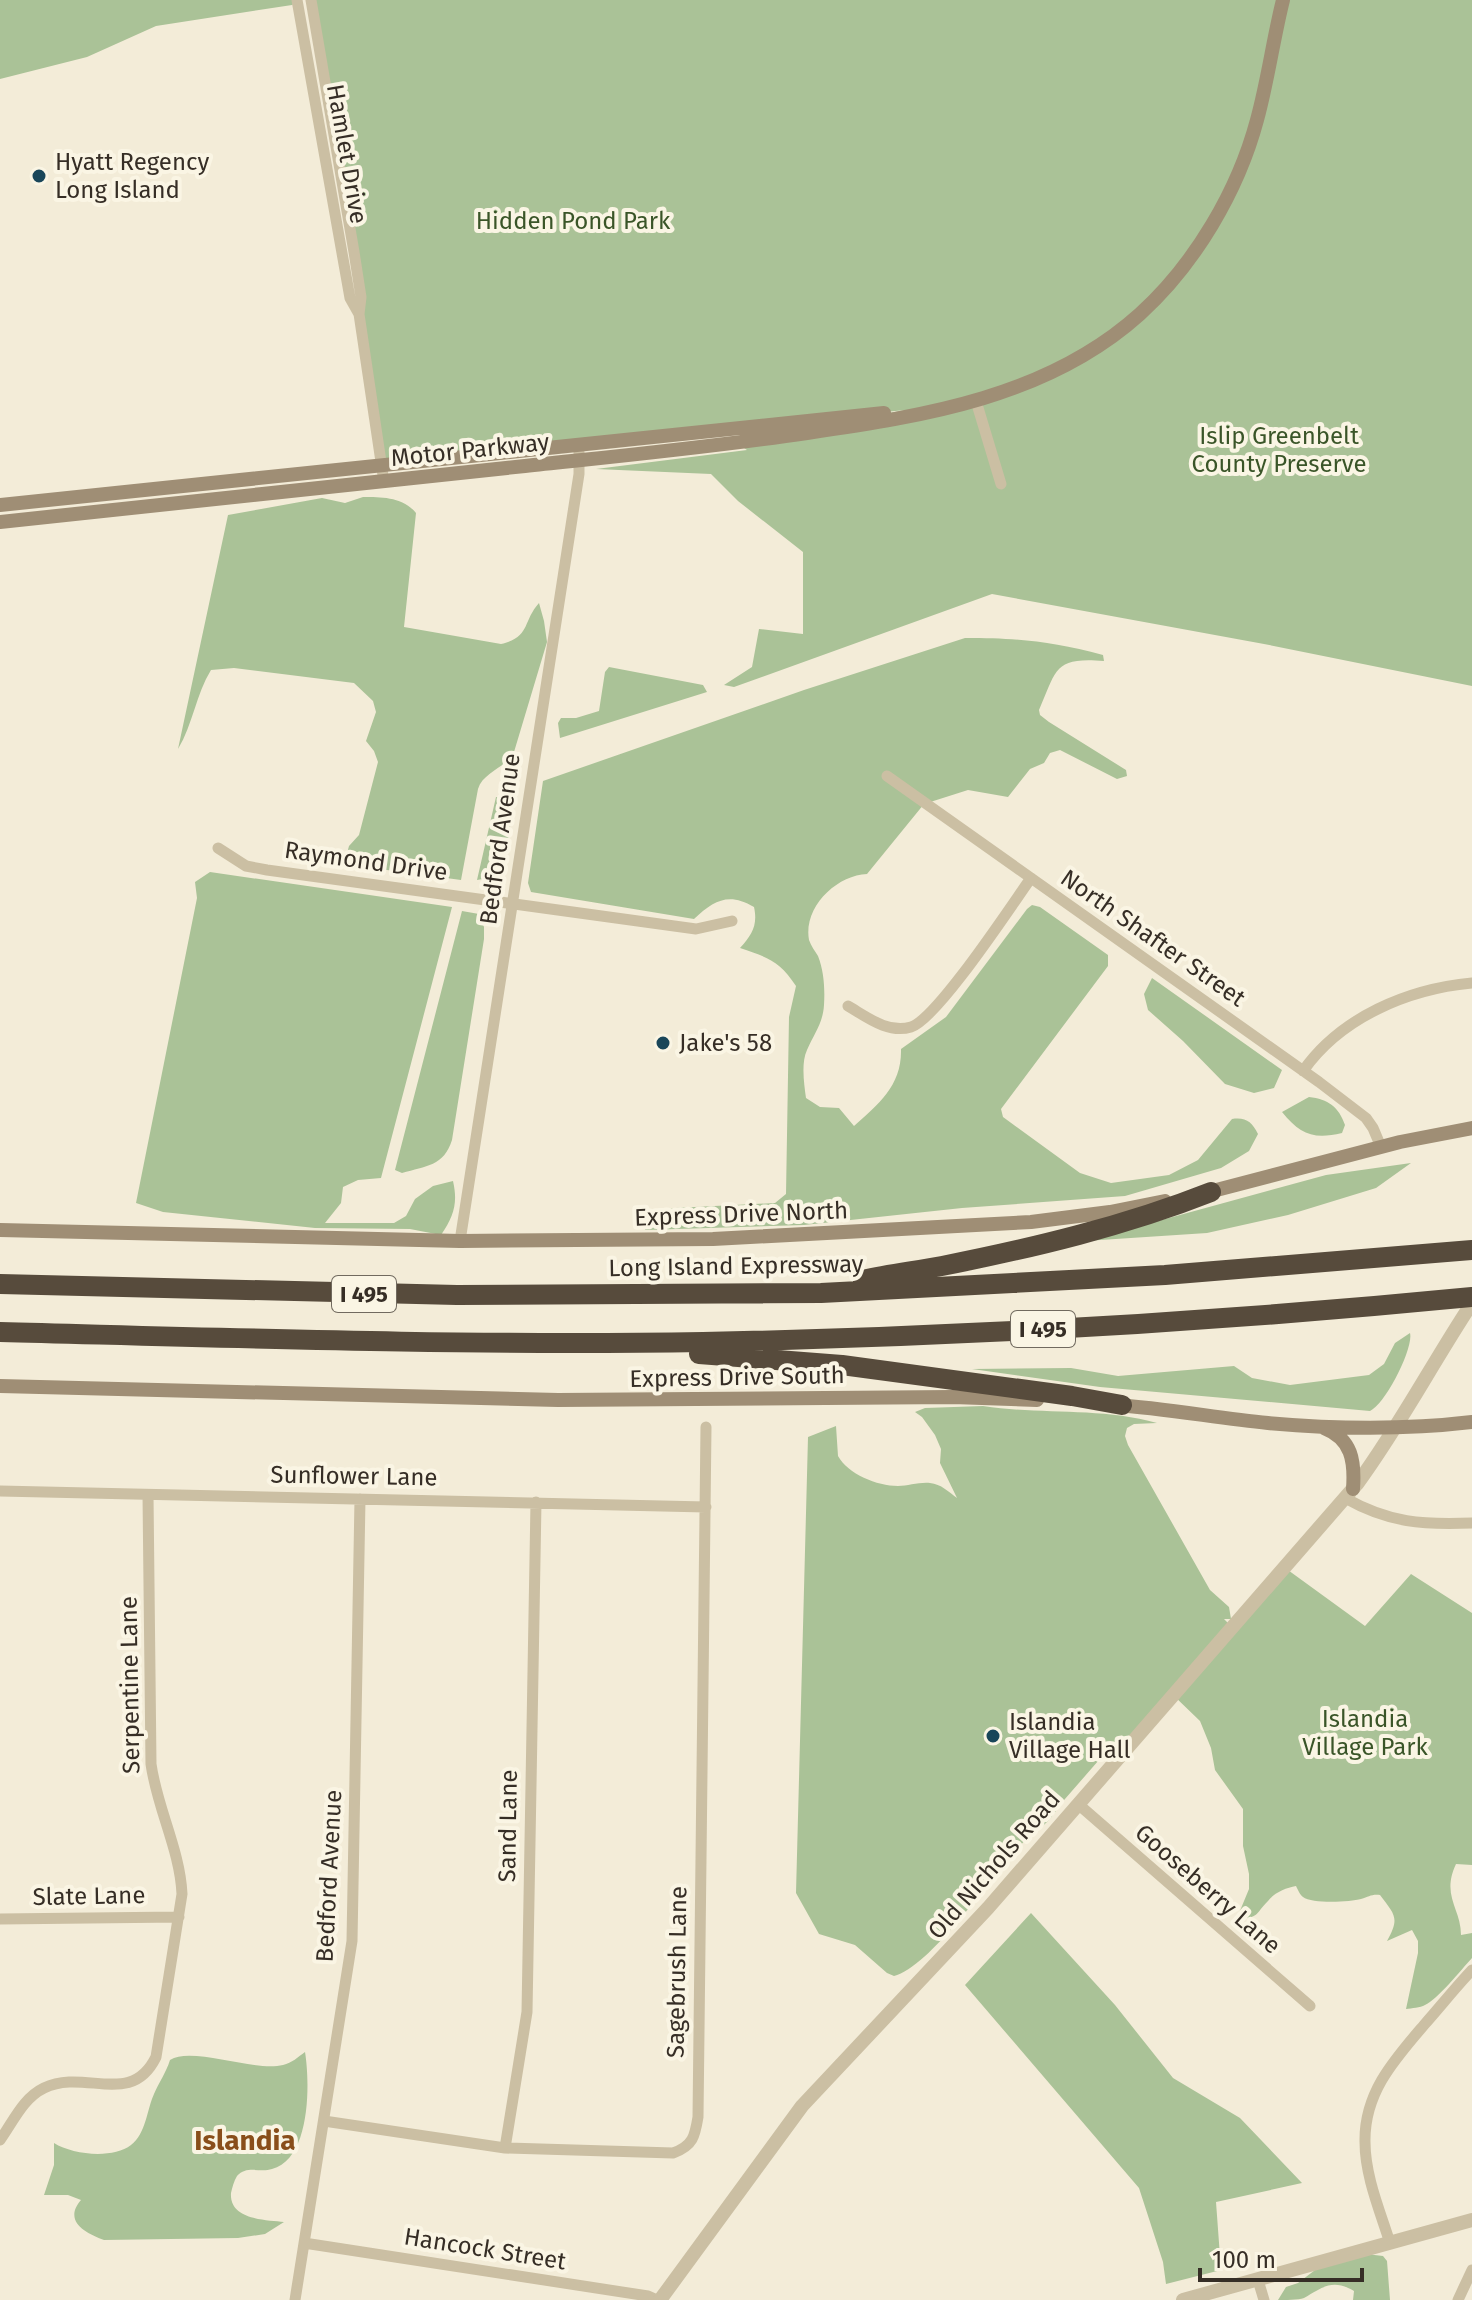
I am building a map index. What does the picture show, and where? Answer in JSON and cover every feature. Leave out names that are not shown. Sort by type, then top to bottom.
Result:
[{"type":"highway","points":[[821,1293],[865,1279],[946,1266],[1158,1213],[1211,1192]]},
{"type":"highway","name":"Long Island Expressway","points":[[0,1284],[472,1295],[821,1293],[1165,1275],[1472,1250]]},
{"type":"highway","name":"I 495","points":[[0,1332],[312,1340],[612,1342],[800,1339],[1099,1327],[1472,1300]]},
{"type":"highway","points":[[612,1342],[656,1354],[815,1362],[1057,1393],[1122,1405]]},
{"type":"main road","name":"Motor Parkway","points":[[0,522],[787,436],[944,410],[1049,374],[1096,348],[1140,315],[1188,261],[1224,201],[1250,143],[1283,0]]},
{"type":"main road","name":"Motor Parkway","points":[[0,505],[905,410],[944,410]]},
{"type":"main road","name":"Express Drive North","points":[[0,1230],[460,1241],[757,1237],[992,1225],[1071,1218],[1211,1192],[1381,1147],[1472,1128]]},
{"type":"main road","name":"Express Drive South","points":[[0,1386],[573,1400],[953,1397],[1122,1405],[1320,1426],[1395,1427],[1472,1422]]},
{"type":"main road","points":[[1320,1426],[1340,1436],[1348,1447],[1353,1464],[1349,1494]]},
{"type":"street","name":"Hamlet Drive","points":[[297,0],[350,298],[359,314]]},
{"type":"street","name":"Hamlet Drive","points":[[311,0],[361,297],[359,314],[384,482]]},
{"type":"street","points":[[976,401],[1001,484]]},
{"type":"street","name":"Bedford Avenue","points":[[460,1241],[579,460],[578,444]]},
{"type":"street","name":"North Shafter Street","points":[[887,776],[1366,1118],[1381,1147]]},
{"type":"street","name":"Raymond Drive","points":[[218,848],[246,866],[513,904],[696,929],[732,921]]},
{"type":"street","points":[[848,1006],[874,1022],[893,1029],[910,1027],[924,1020],[943,1000],[1031,878]]},
{"type":"street","points":[[1303,1071],[1331,1039],[1369,1014],[1431,989],[1472,983]]},
{"type":"street","name":"Old Nichols Road","points":[[659,2300],[786,2124],[964,1934],[1349,1494],[1395,1427],[1472,1300]]},
{"type":"street","name":"Sagebrush Lane","points":[[324,2121],[505,2148],[673,2153],[686,2149],[695,2139],[698,2117],[706,1427]]},
{"type":"street","name":"Sunflower Lane","points":[[0,1491],[706,1507]]},
{"type":"street","points":[[1349,1494],[1390,1519],[1419,1524],[1472,1523]]},
{"type":"street","name":"Serpentine Lane","points":[[0,2140],[29,2097],[45,2088],[63,2081],[123,2084],[139,2079],[148,2072],[156,2057],[182,1894],[181,1876],[154,1785],[151,1764],[148,1495]]},
{"type":"street","name":"Bedford Avenue","points":[[295,2300],[352,1941],[360,1499]]},
{"type":"street","name":"Sand Lane","points":[[505,2148],[527,2012],[536,1502]]},
{"type":"street","name":"Gooseberry Lane","points":[[1078,1804],[1310,2006]]},
{"type":"street","name":"Slate Lane","points":[[0,1919],[179,1917]]},
{"type":"street","points":[[1390,2243],[1368,2168],[1365,2125],[1371,2101],[1393,2062],[1472,1970]]},
{"type":"street","points":[[1183,2300],[1472,2220]]},
{"type":"street","name":"Hancock Street","points":[[304,2243],[659,2300]]},
{"type":"street","points":[[1458,2300],[1472,2270]]},
{"type":"street","points":[[1258,2280],[1264,2300]]},
{"type":"green space","points":[[0,0],[298,0],[292,5],[156,26],[87,57],[0,79]]},
{"type":"green space","points":[[311,0],[1472,0],[1472,686],[992,594],[734,687],[724,685],[752,667],[759,629],[803,634],[803,552],[738,501],[711,474],[596,469],[747,450],[735,442],[905,410],[382,465]]},
{"type":"green space","points":[[363,497],[399,501],[416,513],[404,627],[501,644],[522,633],[539,603],[544,621],[547,642],[514,752],[485,778],[478,789],[461,880],[350,865],[346,857],[349,846],[359,835],[378,762],[366,741],[376,712],[373,701],[354,683],[234,668],[211,670],[178,749],[228,515],[322,498],[345,503]]},
{"type":"green space","points":[[965,638],[1034,641],[1103,655],[1104,661],[1075,661],[1060,669],[1054,675],[1039,710],[1040,715],[1049,722],[1126,770],[1127,776],[1117,779],[1060,750],[1050,753],[1044,763],[1030,769],[1008,797],[968,790],[924,804],[867,874],[844,880],[824,895],[811,916],[809,928],[809,940],[822,968],[824,999],[822,1017],[804,1061],[806,1098],[820,1107],[839,1108],[854,1126],[887,1093],[898,1073],[901,1049],[946,1017],[1032,905],[1040,907],[1108,955],[1108,966],[1001,1109],[1003,1117],[1080,1173],[1111,1183],[1169,1175],[1198,1160],[1232,1119],[1248,1121],[1258,1134],[1249,1151],[1221,1168],[1125,1196],[962,1208],[804,1225],[645,1230],[650,1221],[669,1209],[775,1203],[786,1194],[789,1017],[796,986],[772,961],[740,948],[751,934],[755,919],[754,907],[745,902],[722,900],[694,919],[531,892],[528,883],[543,781],[804,690]]},
{"type":"green space","points":[[609,667],[703,685],[707,692],[560,738],[558,723],[561,718],[576,718],[599,711],[605,672]]},
{"type":"green space","points":[[496,797],[510,799],[508,839],[494,877],[477,880]]},
{"type":"green space","points":[[210,872],[452,907],[381,1178],[358,1180],[343,1187],[341,1203],[325,1223],[394,1223],[406,1216],[415,1199],[433,1186],[453,1181],[454,1209],[441,1235],[410,1229],[315,1228],[163,1212],[136,1203],[197,898],[195,882]]},
{"type":"green space","points":[[462,911],[479,914],[484,939],[452,1140],[439,1160],[402,1173],[395,1170]]},
{"type":"green space","points":[[1152,978],[1282,1070],[1274,1088],[1254,1093],[1225,1084],[1148,1010],[1144,994]]},
{"type":"green space","points":[[1309,1097],[1327,1102],[1340,1113],[1345,1125],[1342,1133],[1323,1136],[1308,1133],[1295,1126],[1282,1112]]},
{"type":"green space","points":[[1411,1163],[1376,1188],[1288,1215],[1207,1233],[1085,1241],[1326,1175]]},
{"type":"green space","points":[[1410,1333],[1408,1351],[1397,1375],[1383,1398],[1370,1411],[1100,1387],[972,1369],[1071,1368],[1118,1376],[1234,1366],[1252,1378],[1290,1385],[1369,1375],[1384,1364],[1395,1343]]},
{"type":"green space","name":"Islandia Village Park","points":[[983,1406],[1114,1415],[1157,1423],[1134,1424],[1127,1428],[1125,1436],[1128,1445],[1210,1590],[1229,1607],[1231,1619],[1224,1619],[1229,1624],[1281,1565],[1365,1626],[1411,1574],[1472,1613],[1472,1865],[1456,1864],[1450,1885],[1461,1935],[1472,1933],[1472,1958],[1430,2002],[1406,2009],[1418,1941],[1412,1930],[1387,1941],[1394,1927],[1394,1917],[1380,1895],[1349,1901],[1314,1901],[1303,1897],[1296,1886],[1274,1895],[1253,1916],[1237,1918],[1249,1889],[1243,1846],[1243,1809],[1215,1770],[1211,1748],[1200,1721],[1172,1694],[1129,1744],[1119,1737],[1049,1820],[1015,1851],[941,1940],[908,1969],[894,1976],[855,1945],[819,1934],[796,1893],[808,1437],[836,1426],[838,1456],[856,1473],[890,1485],[934,1484],[957,1498],[940,1463],[941,1449],[935,1435],[915,1412],[925,1408]]},
{"type":"green space","points":[[1031,1913],[1115,2005],[1173,2078],[1240,2118],[1302,2183],[1216,2202],[1221,2270],[1166,2284],[1163,2262],[1139,2188],[965,1985]]},
{"type":"green space","points":[[305,2052],[305,2118],[294,2151],[285,2162],[272,2169],[241,2173],[231,2191],[232,2202],[242,2214],[284,2222],[265,2234],[238,2238],[104,2240],[84,2230],[75,2220],[76,2207],[81,2200],[68,2195],[44,2195],[54,2165],[54,2143],[82,2153],[104,2154],[123,2149],[136,2140],[170,2060],[193,2056],[270,2066],[286,2064]]},
{"type":"green space","points":[[1366,2254],[1383,2256],[1387,2261],[1390,2300],[1353,2300],[1354,2291],[1333,2285],[1304,2298],[1278,2300],[1286,2287],[1298,2283],[1319,2267]]},
{"type":"place","name":"Hyatt Regency Long Island","points":[[39,176]]},
{"type":"place","name":"Jake's 58","points":[[663,1043]]},
{"type":"place","name":"Islandia Village Hall","points":[[993,1736]]},
{"type":"district","name":"Islandia","points":[[245,2140]]},
{"type":"park label","name":"Hidden Pond Park","points":[[573,221]]},
{"type":"park label","name":"Islip Greenbelt County Preserve","points":[[1279,450]]}]
